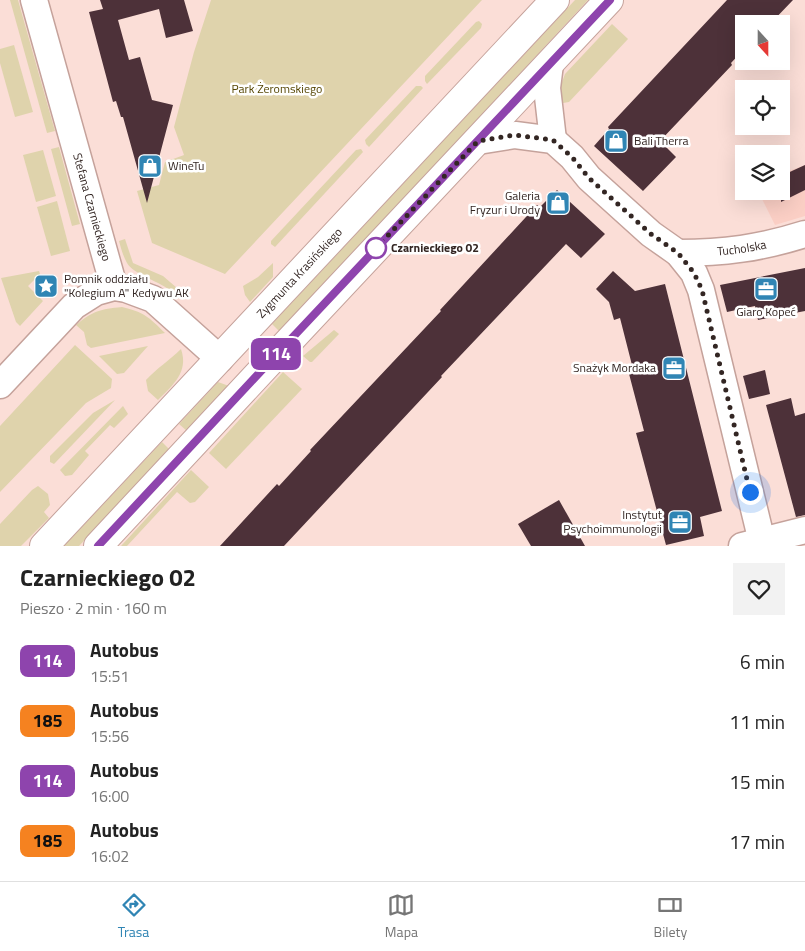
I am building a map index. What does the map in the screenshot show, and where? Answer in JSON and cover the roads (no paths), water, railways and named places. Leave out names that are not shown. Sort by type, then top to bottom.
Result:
[{"type":"main road","name":"Zygmunta Krasińskiego","points":[[44,546],[556,0]]},
{"type":"main road","points":[[98,546],[610,0]]},
{"type":"main road","points":[[220,359],[252,381]]},
{"type":"street","name":"Stefana Czarnieckiego","points":[[34,0],[114,287]]},
{"type":"street","points":[[550,64],[547,88],[553,140]]},
{"type":"street","points":[[478,141],[515,135],[553,140],[572,157],[589,178],[651,234],[678,253],[694,273],[702,290],[756,544],[805,530]]},
{"type":"street","name":"Tucholska","points":[[678,253],[708,254],[743,250],[805,234]]},
{"type":"street","points":[[0,384],[74,306],[96,292],[114,287],[126,289],[153,299],[220,359]]},
{"type":"place","name":"Bali Therra","points":[[616,141]]},
{"type":"place","name":"WineTu","points":[[150,166]]},
{"type":"place","name":"Galeria Fryzur i Urody","points":[[558,203]]},
{"type":"place","name":"Czarnieckiego 02","points":[[376,248]]},
{"type":"place","name":"Pomnik oddziału \"Kolegium A\" Kedywu AK","points":[[46,286]]},
{"type":"place","name":"Giaro Kopeć","points":[[766,289]]},
{"type":"place","name":"Snażyk Mordaka","points":[[674,368]]},
{"type":"place","name":"Instytut Psychoimmunologii","points":[[680,522]]},
{"type":"park label","name":"Park Żeromskiego","points":[[277,89]]}]
